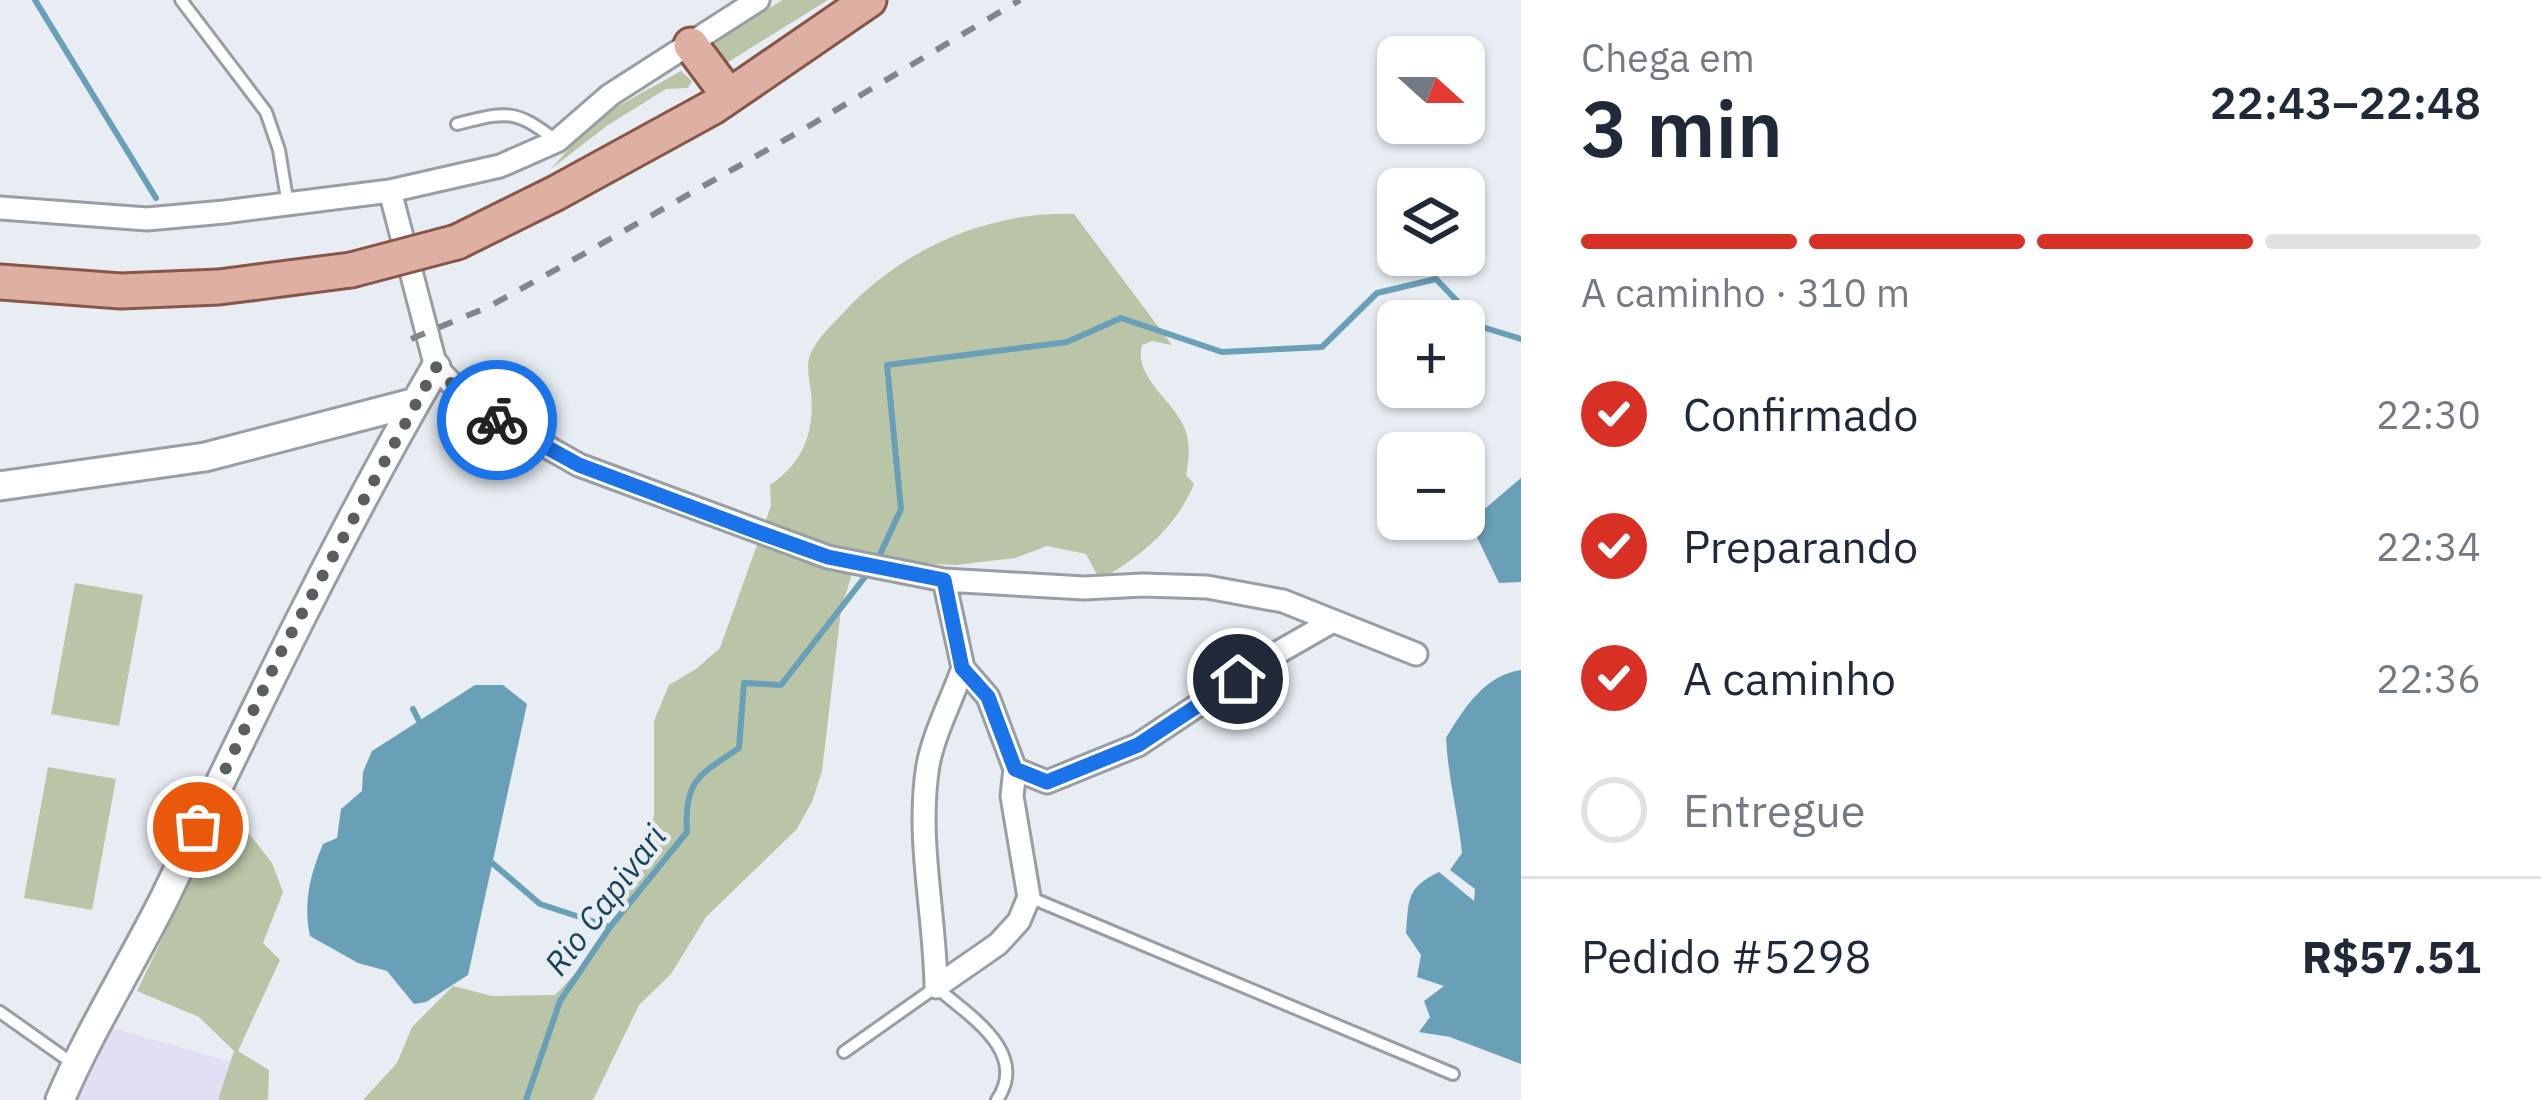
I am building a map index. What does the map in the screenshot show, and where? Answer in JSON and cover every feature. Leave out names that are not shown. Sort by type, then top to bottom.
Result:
[{"type":"main road","points":[[0,282],[122,290],[200,288],[351,270],[458,242],[556,194],[729,96],[869,0]]},
{"type":"main road","points":[[691,45],[729,96]]},
{"type":"street","points":[[0,208],[147,219],[390,191],[500,166],[556,141],[610,95],[756,0]]},
{"type":"street","points":[[390,191],[434,362],[471,404],[579,465],[828,557],[944,580],[1084,588],[1207,587],[1283,601],[1416,654]]},
{"type":"street","points":[[60,1100],[148,932],[281,652],[434,362]]},
{"type":"street","points":[[0,486],[205,457],[416,402]]},
{"type":"street","points":[[936,987],[998,944],[1019,921],[1029,897],[1012,796],[1015,769],[988,697],[962,668],[944,580]]},
{"type":"street","points":[[1015,769],[1047,782],[1138,745],[1333,621]]},
{"type":"street","points":[[936,987],[925,873],[928,763],[962,668]]},
{"type":"lane","points":[[181,0],[266,112],[279,150],[288,205]]},
{"type":"lane","points":[[457,124],[505,112],[520,115],[556,141]]},
{"type":"lane","points":[[1029,897],[1453,1074]]},
{"type":"lane","points":[[844,1052],[936,987],[999,1042],[1006,1087],[997,1100]]},
{"type":"lane","points":[[0,1012],[75,1065]]},
{"type":"shaded area","points":[[113,1028],[256,1069],[245,1100],[77,1100]]},
{"type":"green space","points":[[783,0],[828,0],[725,64],[709,51],[723,36]]},
{"type":"green space","points":[[681,71],[692,81],[688,88],[666,89],[551,169],[595,119]]},
{"type":"green space","points":[[1074,214],[1172,345],[1152,341],[1142,345],[1141,357],[1148,378],[1179,417],[1188,439],[1186,475],[1194,484],[1167,528],[1100,580],[1086,554],[1047,546],[1015,558],[956,565],[868,561],[853,570],[841,610],[822,771],[812,802],[796,830],[706,917],[671,974],[639,1005],[593,1100],[363,1100],[397,1063],[412,1027],[453,986],[492,996],[555,995],[601,946],[644,853],[654,815],[654,721],[669,685],[720,648],[771,506],[770,485],[799,456],[809,432],[808,364],[821,337],[892,270],[948,238],[1010,219]]},
{"type":"green space","points":[[75,583],[143,595],[119,726],[51,714]]},
{"type":"green space","points":[[48,767],[116,779],[92,910],[24,898]]},
{"type":"green space","points":[[218,824],[245,828],[272,863],[283,892],[263,943],[280,960],[238,1051],[269,1070],[268,1100],[218,1100],[234,1051],[199,1017],[137,991]]},
{"type":"water","points":[[1521,478],[1521,582],[1499,583],[1478,540],[1485,540],[1485,509]]},
{"type":"water","points":[[1521,670],[1521,1064],[1450,1037],[1419,1032],[1430,1017],[1424,1001],[1444,986],[1417,977],[1421,955],[1406,933],[1411,896],[1439,872],[1474,901],[1475,889],[1450,870],[1462,853],[1446,738],[1486,686]]},
{"type":"water","points":[[475,685],[503,685],[527,704],[468,975],[426,1002],[414,1004],[387,971],[358,963],[310,936],[309,889],[323,844],[337,838],[341,809],[362,791],[363,772],[372,751]]},
{"type":"waterway","points":[[35,0],[156,198]]},
{"type":"waterway","name":"Rio Capivari","points":[[876,563],[901,509],[887,365],[1067,342],[1121,318],[1222,352],[1322,347],[1377,293],[1436,279],[1482,327],[1521,339]]},
{"type":"waterway","name":"Rio Capivari","points":[[526,1100],[560,1001],[610,927],[687,832],[688,801],[697,781],[739,748],[744,683],[781,685],[868,573]]},
{"type":"waterway","points":[[413,709],[422,727]]},
{"type":"waterway","points":[[491,862],[540,904],[610,927]]},
{"type":"railway","points":[[411,339],[488,307],[564,265],[1020,0]]},
{"type":"way so far","points":[[198,827],[281,652],[436,367],[471,404],[497,420]]},
{"type":"route","points":[[497,420],[579,465],[646,492],[828,557],[944,580],[958,630],[962,668],[988,697],[1015,769],[1032,778],[1047,782],[1138,745],[1238,679]]}]
